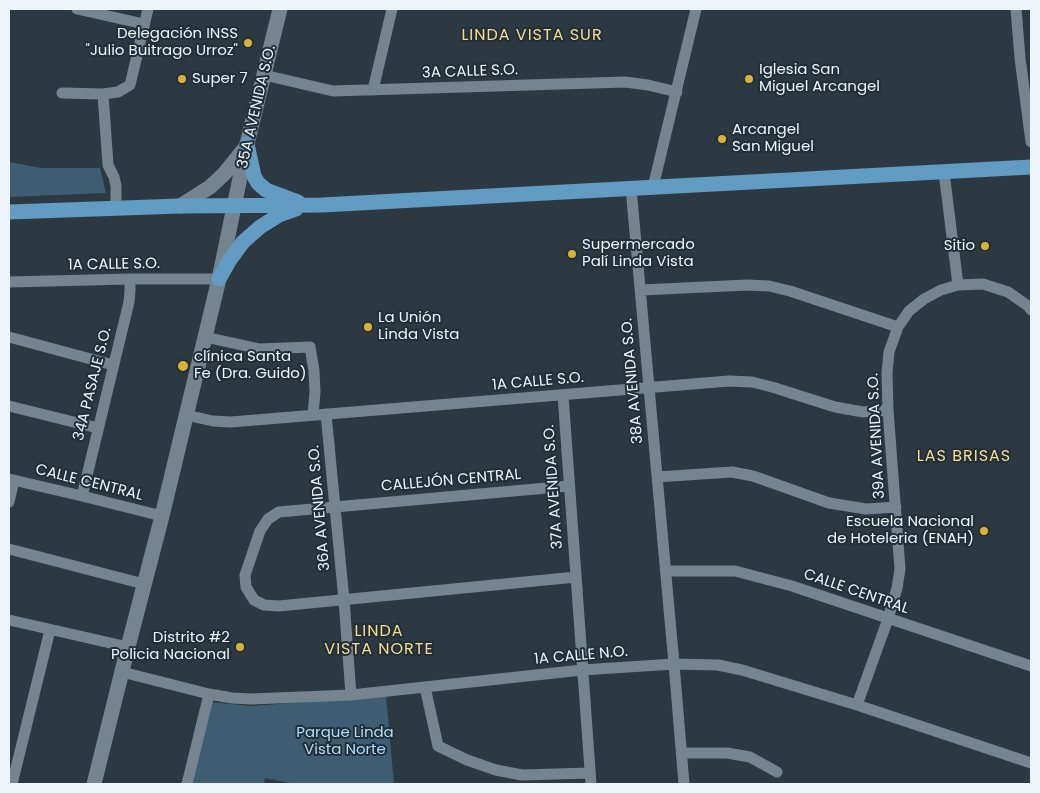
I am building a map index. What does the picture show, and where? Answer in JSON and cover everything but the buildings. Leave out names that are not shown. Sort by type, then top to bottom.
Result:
[{"type":"main road","name":"35A AVENIDA S.O.","points":[[219,279],[280,9]]},
{"type":"main road","points":[[248,144],[254,176],[258,184],[266,190],[307,206]]},
{"type":"main road","points":[[180,206],[202,192],[224,174],[248,144]]},
{"type":"main road","points":[[9,212],[180,206],[307,206],[1031,167]]},
{"type":"main road","points":[[94,784],[162,516],[219,279],[243,242],[260,227],[279,214],[307,206]]},
{"type":"street","points":[[79,9],[144,24]]},
{"type":"street","points":[[62,93],[103,94],[118,92],[130,86],[148,9]]},
{"type":"street","points":[[373,90],[392,9]]},
{"type":"street","points":[[653,187],[696,9]]},
{"type":"street","points":[[1016,9],[1020,58],[1031,142]]},
{"type":"street","name":"3A CALLE S.O.","points":[[264,75],[333,92],[625,82],[677,92]]},
{"type":"street","points":[[103,94],[108,166],[116,186],[116,208]]},
{"type":"street","points":[[944,172],[958,285],[983,284],[1008,292],[1031,310]]},
{"type":"street","name":"38A AVENIDA S.O.","points":[[631,188],[684,784]]},
{"type":"street","name":"34A PASAJE S.O.","points":[[82,496],[128,302],[130,279]]},
{"type":"street","name":"1A CALLE S.O.","points":[[9,282],[219,279]]},
{"type":"street","points":[[641,290],[747,285],[769,286],[790,291],[898,327]]},
{"type":"street","name":"39A AVENIDA S.O.","points":[[856,705],[888,619],[897,588],[900,569],[888,410],[887,373],[889,352],[898,327],[909,311],[924,299],[941,290],[958,285]]},
{"type":"street","points":[[9,337],[113,365]]},
{"type":"street","points":[[205,337],[260,349],[310,346],[315,378],[313,415]]},
{"type":"street","name":"1A CALLE S.O.","points":[[186,415],[213,421],[231,422],[729,381],[752,382],[772,387],[835,408],[863,412],[888,410]]},
{"type":"street","name":"37A AVENIDA S.O.","points":[[563,395],[590,778]]},
{"type":"street","points":[[9,406],[98,428]]},
{"type":"street","name":"36A AVENIDA S.O.","points":[[326,414],[336,507],[351,695]]},
{"type":"street","points":[[657,477],[732,472],[753,476],[829,502],[866,509],[896,508]]},
{"type":"street","points":[[9,502],[12,480]]},
{"type":"street","name":"CALLE CENTRAL","points":[[12,480],[162,516]]},
{"type":"street","name":"CALLEJÓN CENTRAL","points":[[569,486],[279,512],[268,519],[260,531],[245,575],[246,588],[254,600],[264,605],[279,606],[576,577]]},
{"type":"street","points":[[9,549],[144,584]]},
{"type":"street","name":"CALLE CENTRAL","points":[[666,571],[735,571],[792,586],[1031,666]]},
{"type":"street","points":[[9,620],[128,647]]},
{"type":"street","points":[[12,784],[13,764],[50,630]]},
{"type":"street","name":"1A CALLE N.O.","points":[[122,672],[209,694],[251,699],[351,695],[582,670],[674,664],[718,665],[742,670],[856,705],[1031,763]]},
{"type":"street","points":[[426,687],[438,746],[467,760],[496,770],[522,775],[590,778]]},
{"type":"street","points":[[187,784],[209,694]]},
{"type":"street","points":[[682,753],[726,753],[750,757],[777,772]]},
{"type":"green space","points":[[9,162],[41,168],[100,168],[106,193],[9,197]]},
{"type":"green space","name":"Parque Linda Vista Norte","points":[[386,696],[394,784],[295,784],[265,778],[264,784],[191,784],[210,702],[251,706]]},
{"type":"place","name":"Delegación INSS \"Julio Buitrago Urroz\"","points":[[248,43]]},
{"type":"place","name":"Super 7","points":[[182,79]]},
{"type":"place","name":"Iglesia San Miguel Arcangel","points":[[749,79]]},
{"type":"place","name":"Arcangel San Miguel","points":[[722,139]]},
{"type":"place","name":"Sitio","points":[[985,246]]},
{"type":"place","name":"Supermercado Palí Linda Vista","points":[[572,254]]},
{"type":"place","name":"La Unión Linda Vista","points":[[368,327]]},
{"type":"place","name":"clínica Santa Fe (Dra. Guido)","points":[[183,366]]},
{"type":"place","name":"Escuela Nacional de Hoteleria (ENAH)","points":[[984,531]]},
{"type":"place","name":"Distrito #2 Policia Nacional","points":[[240,647]]},
{"type":"district","name":"LINDA VISTA SUR","points":[[532,36]]},
{"type":"district","name":"LAS BRISAS","points":[[964,457]]},
{"type":"district","name":"LINDA VISTA NORTE","points":[[379,641]]}]
